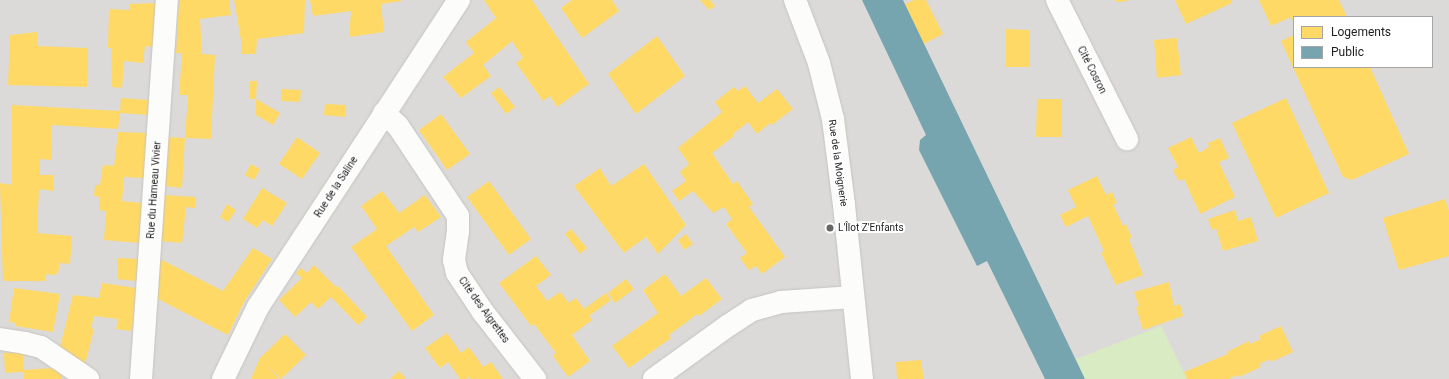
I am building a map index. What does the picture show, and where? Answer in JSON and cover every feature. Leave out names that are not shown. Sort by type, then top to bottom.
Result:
[{"type":"street","name":"Rue du Hameau Vivier","points":[[141,379],[167,0]]},
{"type":"street","name":"Rue de la Saline","points":[[224,379],[258,307],[459,0]]},
{"type":"street","name":"Rue de la Moignerie","points":[[795,0],[819,63],[832,119],[844,205],[862,379]]},
{"type":"street","name":"Cité Cosron","points":[[1057,0],[1127,139]]},
{"type":"street","name":"Cité des Aigrettes","points":[[384,113],[398,126],[458,216],[458,231],[454,260],[457,273],[483,312],[535,379]]},
{"type":"street","points":[[654,379],[728,325],[752,310],[781,302],[853,297]]},
{"type":"street","points":[[0,339],[40,347],[88,379]]},
{"type":"shaded area","points":[[0,0],[1449,0],[1449,379],[0,379]]},
{"type":"green space","points":[[1161,326],[1187,379],[1085,379],[1076,359]]},
{"type":"building: Logements","points":[[179,0],[229,0],[231,15],[200,19],[202,54],[215,55],[211,139],[185,138],[188,95],[179,95],[182,53],[176,53]]},
{"type":"building: Logements","points":[[234,0],[305,0],[304,33],[257,39],[256,54],[241,54],[241,40]]},
{"type":"building: Logements","points":[[310,0],[401,1],[381,4],[384,32],[349,37],[351,11],[313,16]]},
{"type":"building: Logements","points":[[484,0],[532,0],[589,84],[557,107],[550,96],[543,101],[516,63],[523,58],[512,41],[483,65],[491,76],[461,98],[443,77],[474,53],[466,42],[496,18]]},
{"type":"building: Logements","points":[[572,0],[612,0],[619,11],[582,38],[561,8]]},
{"type":"building: Logements","points":[[700,0],[710,0],[715,6],[709,10]]},
{"type":"building: Logements","points":[[914,0],[926,0],[943,34],[924,44],[905,4]]},
{"type":"building: Logements","points":[[1116,0],[1127,0],[1127,1],[1116,2]]},
{"type":"building: Logements","points":[[1175,0],[1231,0],[1232,3],[1186,24]]},
{"type":"building: Logements","points":[[1259,0],[1339,0],[1347,16],[1293,16],[1293,21],[1291,17],[1271,26]]},
{"type":"building: Logements","points":[[157,3],[153,47],[145,46],[143,63],[124,61],[122,88],[112,87],[111,48],[108,48],[109,9],[129,10],[130,4]]},
{"type":"building: Logements","points":[[1006,29],[1030,30],[1030,67],[1005,67]]},
{"type":"building: Logements","points":[[37,32],[37,46],[88,48],[87,87],[8,85],[10,35]]},
{"type":"building: Logements","points":[[1293,35],[1293,67],[1281,41]]},
{"type":"building: Logements","points":[[657,36],[685,76],[636,114],[608,74]]},
{"type":"building: Logements","points":[[1177,38],[1181,75],[1157,78],[1154,40]]},
{"type":"building: Logements","points":[[1293,68],[1370,68],[1409,154],[1352,180],[1343,177]]},
{"type":"building: Logements","points":[[250,81],[257,81],[256,99],[250,99]]},
{"type":"building: Logements","points":[[745,86],[758,103],[777,89],[793,109],[772,125],[770,123],[757,134],[748,122],[733,134],[734,136],[712,153],[733,184],[737,181],[753,204],[749,207],[785,257],[762,274],[756,266],[749,270],[740,258],[747,253],[726,224],[732,219],[724,207],[713,213],[693,191],[679,201],[672,191],[686,181],[680,172],[689,164],[678,148],[722,112],[715,102],[734,87],[738,91]]},
{"type":"building: Logements","points":[[499,87],[515,107],[506,114],[491,93]]},
{"type":"building: Logements","points":[[282,89],[301,90],[300,102],[281,101]]},
{"type":"building: Logements","points":[[121,98],[149,100],[149,115],[120,113],[118,129],[51,125],[52,160],[40,159],[40,175],[53,175],[53,191],[39,189],[37,233],[72,236],[70,264],[60,263],[58,273],[55,275],[45,274],[45,281],[3,281],[0,183],[12,185],[12,105],[120,111]]},
{"type":"building: Logements","points":[[1286,98],[1329,193],[1276,218],[1232,123]]},
{"type":"building: Logements","points":[[256,99],[280,113],[273,125],[256,115]]},
{"type":"building: Logements","points":[[1037,99],[1062,99],[1062,137],[1036,137]]},
{"type":"building: Logements","points":[[325,104],[346,105],[345,117],[324,115]]},
{"type":"building: Logements","points":[[441,114],[470,154],[447,170],[419,130]]},
{"type":"building: Logements","points":[[118,132],[147,133],[144,178],[124,177],[122,201],[142,203],[139,243],[104,240],[106,211],[99,210],[100,197],[94,196],[95,185],[100,185],[103,165],[114,166]]},
{"type":"building: Logements","points":[[167,137],[185,138],[182,188],[164,186]]},
{"type":"building: Logements","points":[[297,137],[320,153],[302,179],[279,164]]},
{"type":"building: Logements","points":[[1191,137],[1199,153],[1209,147],[1208,143],[1220,138],[1229,158],[1219,162],[1235,197],[1200,214],[1184,179],[1179,181],[1173,170],[1178,167],[1168,148]]},
{"type":"building: Logements","points":[[251,164],[260,169],[254,180],[245,175]]},
{"type":"building: Logements","points":[[644,164],[686,225],[658,254],[646,237],[624,253],[574,186],[600,168],[611,186]]},
{"type":"building: Logements","points":[[1097,176],[1106,195],[1112,192],[1117,203],[1113,204],[1123,226],[1126,224],[1132,238],[1129,239],[1143,275],[1116,285],[1101,253],[1104,251],[1088,216],[1066,227],[1060,215],[1076,207],[1068,190]]},
{"type":"building: Logements","points":[[489,181],[531,239],[509,255],[467,197]]},
{"type":"building: Logements","points":[[262,188],[287,203],[272,226],[263,220],[257,228],[243,219]]},
{"type":"building: Logements","points":[[382,191],[399,213],[425,195],[441,217],[418,232],[414,227],[386,246],[434,315],[412,331],[351,247],[377,229],[361,206]]},
{"type":"building: Logements","points":[[163,195],[196,197],[195,208],[186,207],[182,243],[160,241]]},
{"type":"building: Logements","points":[[1445,199],[1449,210],[1449,256],[1399,270],[1383,218]]},
{"type":"building: Logements","points":[[227,204],[236,210],[228,222],[220,217]]},
{"type":"building: Logements","points":[[1235,210],[1238,221],[1251,217],[1258,241],[1223,251],[1216,228],[1212,230],[1208,219]]},
{"type":"building: Logements","points":[[571,229],[587,248],[580,254],[565,234]]},
{"type":"building: Logements","points":[[686,234],[693,244],[684,250],[678,240]]},
{"type":"building: Logements","points":[[253,248],[272,259],[244,302],[228,335],[156,298],[158,262],[162,260],[223,291]]},
{"type":"building: Logements","points":[[536,256],[551,275],[536,286],[547,301],[560,292],[569,303],[576,298],[584,309],[606,293],[611,300],[589,316],[592,320],[572,335],[590,361],[568,377],[553,356],[556,353],[534,324],[531,326],[499,283]]},
{"type":"building: Logements","points":[[118,258],[138,259],[136,281],[117,279]]},
{"type":"building: Logements","points":[[314,265],[336,287],[338,286],[367,317],[358,325],[331,297],[318,309],[311,302],[295,317],[279,300],[302,278],[296,273],[301,268],[307,273]]},
{"type":"building: Logements","points":[[665,274],[681,296],[706,278],[722,299],[699,316],[697,314],[669,335],[671,338],[629,368],[612,346],[658,313],[643,290]]},
{"type":"building: Logements","points":[[626,279],[634,289],[615,303],[608,293]]},
{"type":"building: Logements","points":[[1169,282],[1174,306],[1180,304],[1183,316],[1143,330],[1136,307],[1139,306],[1134,292]]},
{"type":"building: Logements","points":[[102,283],[136,288],[132,331],[116,329],[118,319],[94,316],[91,328],[94,329],[85,364],[60,347],[73,295],[99,298]]},
{"type":"building: Logements","points":[[14,288],[60,294],[53,332],[15,326],[16,323],[9,322]]},
{"type":"building: Logements","points":[[1281,326],[1293,352],[1271,362],[1270,359],[1259,364],[1261,367],[1239,377],[1238,375],[1228,379],[1187,379],[1184,372],[1228,354],[1227,352],[1249,341],[1250,344],[1261,339],[1259,336]]},
{"type":"building: Logements","points":[[447,333],[461,353],[469,347],[483,367],[491,362],[503,379],[471,379],[469,377],[466,379],[460,379],[448,362],[440,368],[425,348]]},
{"type":"building: Logements","points":[[285,334],[306,355],[281,379],[266,364],[279,379],[251,379],[260,358]]},
{"type":"building: Logements","points":[[23,352],[23,370],[52,368],[62,375],[62,379],[24,379],[23,372],[5,373],[4,353]]},
{"type":"building: Logements","points":[[921,360],[924,379],[897,379],[896,362]]},
{"type":"building: Logements","points":[[399,371],[406,379],[390,379]]},
{"type":"building: Public","points":[[862,0],[903,0],[1085,379],[1045,379],[987,261],[977,266],[919,150],[920,140],[926,135]]},
{"type":"place","name":"L'Îlot Z'Enfants","points":[[830,228]]}]
